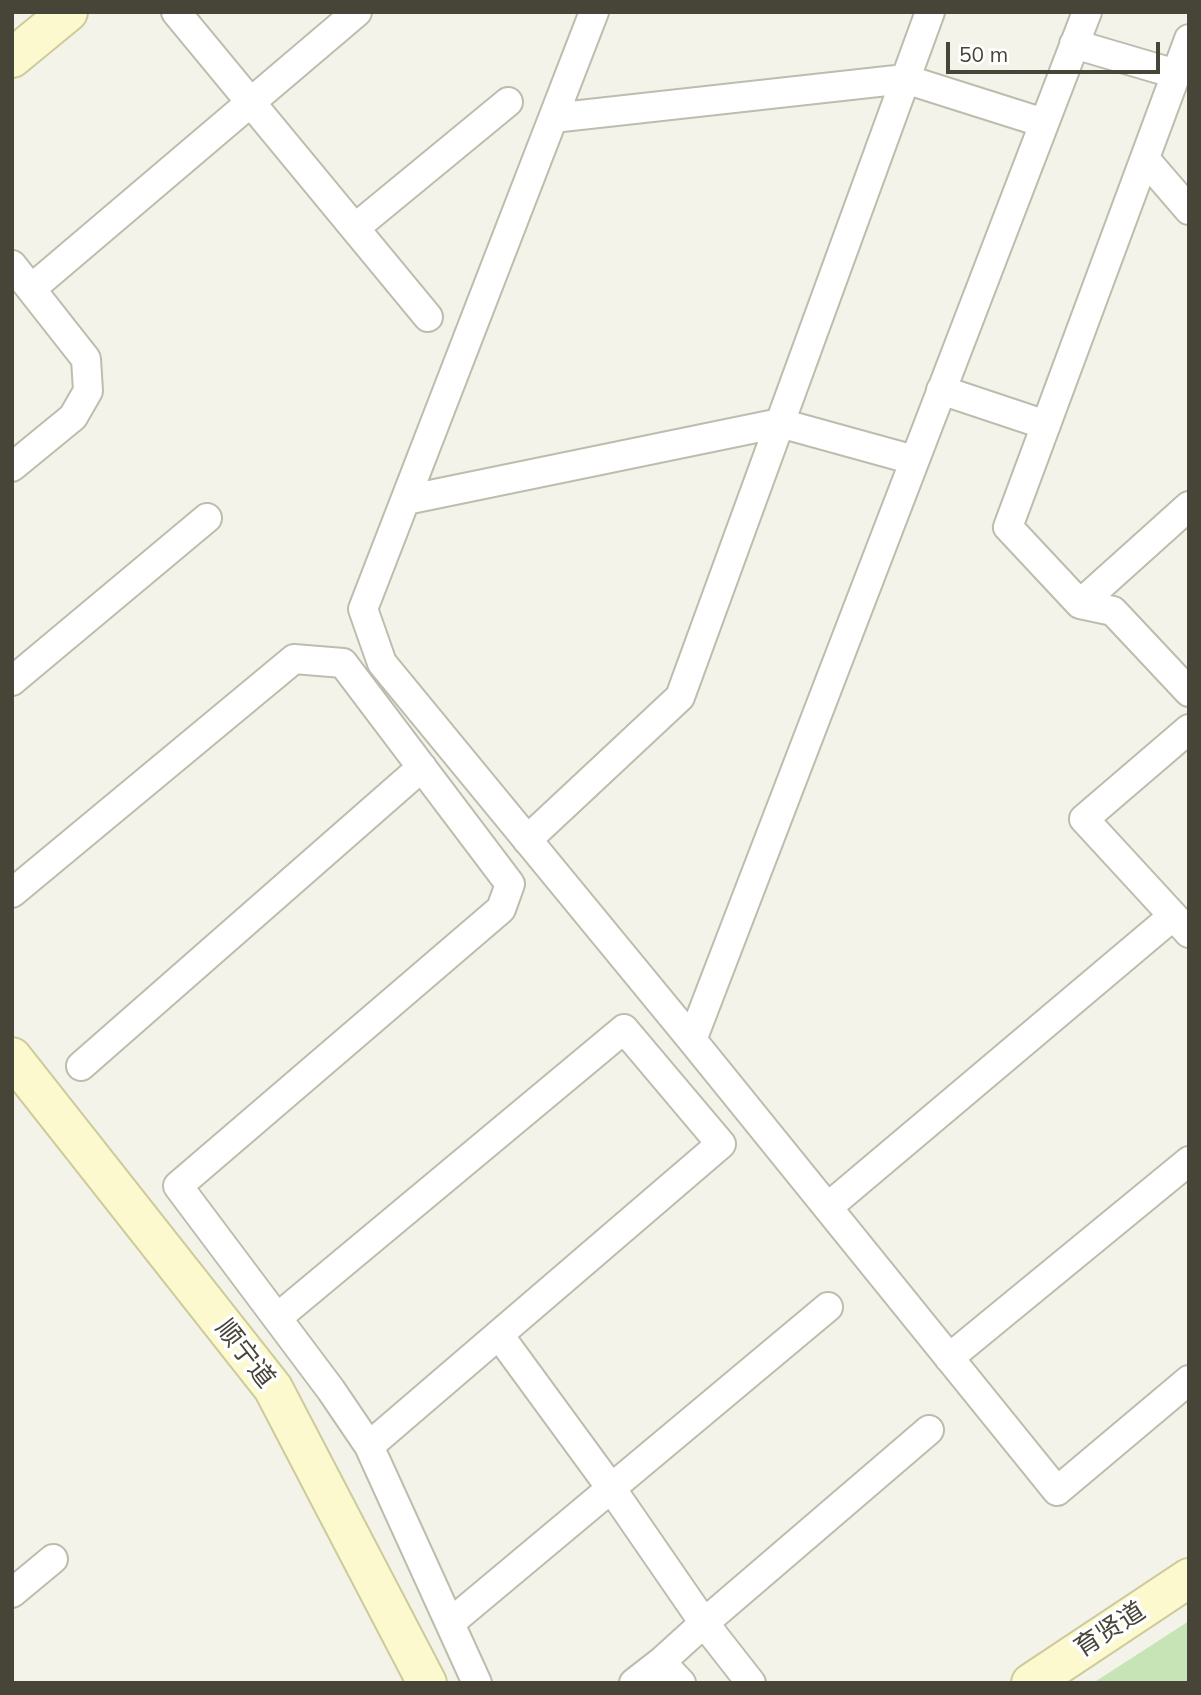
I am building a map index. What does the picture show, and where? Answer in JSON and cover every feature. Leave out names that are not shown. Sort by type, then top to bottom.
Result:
[{"type":"street","points":[[14,55],[68,12]]},
{"type":"street","points":[[176,12],[428,317]]},
{"type":"street","points":[[31,289],[358,12]]},
{"type":"street","points":[[594,12],[363,609],[382,663],[1057,1491],[1189,1380]]},
{"type":"street","points":[[527,840],[680,696],[930,12]]},
{"type":"street","points":[[692,1040],[1087,12]]},
{"type":"street","points":[[1189,39],[1008,527],[1080,604],[1113,611],[1189,692]]},
{"type":"street","points":[[1074,44],[1176,74]]},
{"type":"street","points":[[553,118],[905,79],[1044,123]]},
{"type":"street","points":[[355,228],[508,103]]},
{"type":"street","points":[[1144,159],[1189,210]]},
{"type":"street","points":[[12,265],[86,359],[89,391],[73,417],[12,467]]},
{"type":"street","points":[[941,390],[1046,425]]},
{"type":"street","points":[[405,500],[780,423],[914,460]]},
{"type":"street","points":[[1080,604],[1189,506]]},
{"type":"street","points":[[12,681],[207,518]]},
{"type":"street","points":[[12,893],[294,659],[343,663],[510,884],[501,909],[178,1186],[369,1446],[477,1683]]},
{"type":"street","points":[[828,1208],[1181,925],[1084,819],[1189,729]]},
{"type":"street","points":[[80,1066],[422,767]]},
{"type":"street","points":[[277,1318],[624,1029],[722,1144],[369,1446]]},
{"type":"street","name":"顺宁道","points":[[12,1058],[274,1388],[427,1683]]},
{"type":"street","points":[[950,1358],[1189,1161]]},
{"type":"street","points":[[450,1623],[828,1307]]},
{"type":"street","points":[[499,1335],[611,1488],[704,1623],[751,1683]]},
{"type":"street","points":[[634,1683],[929,1430]]},
{"type":"street","points":[[12,1593],[53,1559]]},
{"type":"street","name":"育贤道","points":[[1031,1683],[1189,1578]]},
{"type":"street","points":[[661,1662],[681,1683]]},
{"type":"green space","points":[[1189,1621],[1189,1683],[1093,1683]]}]
